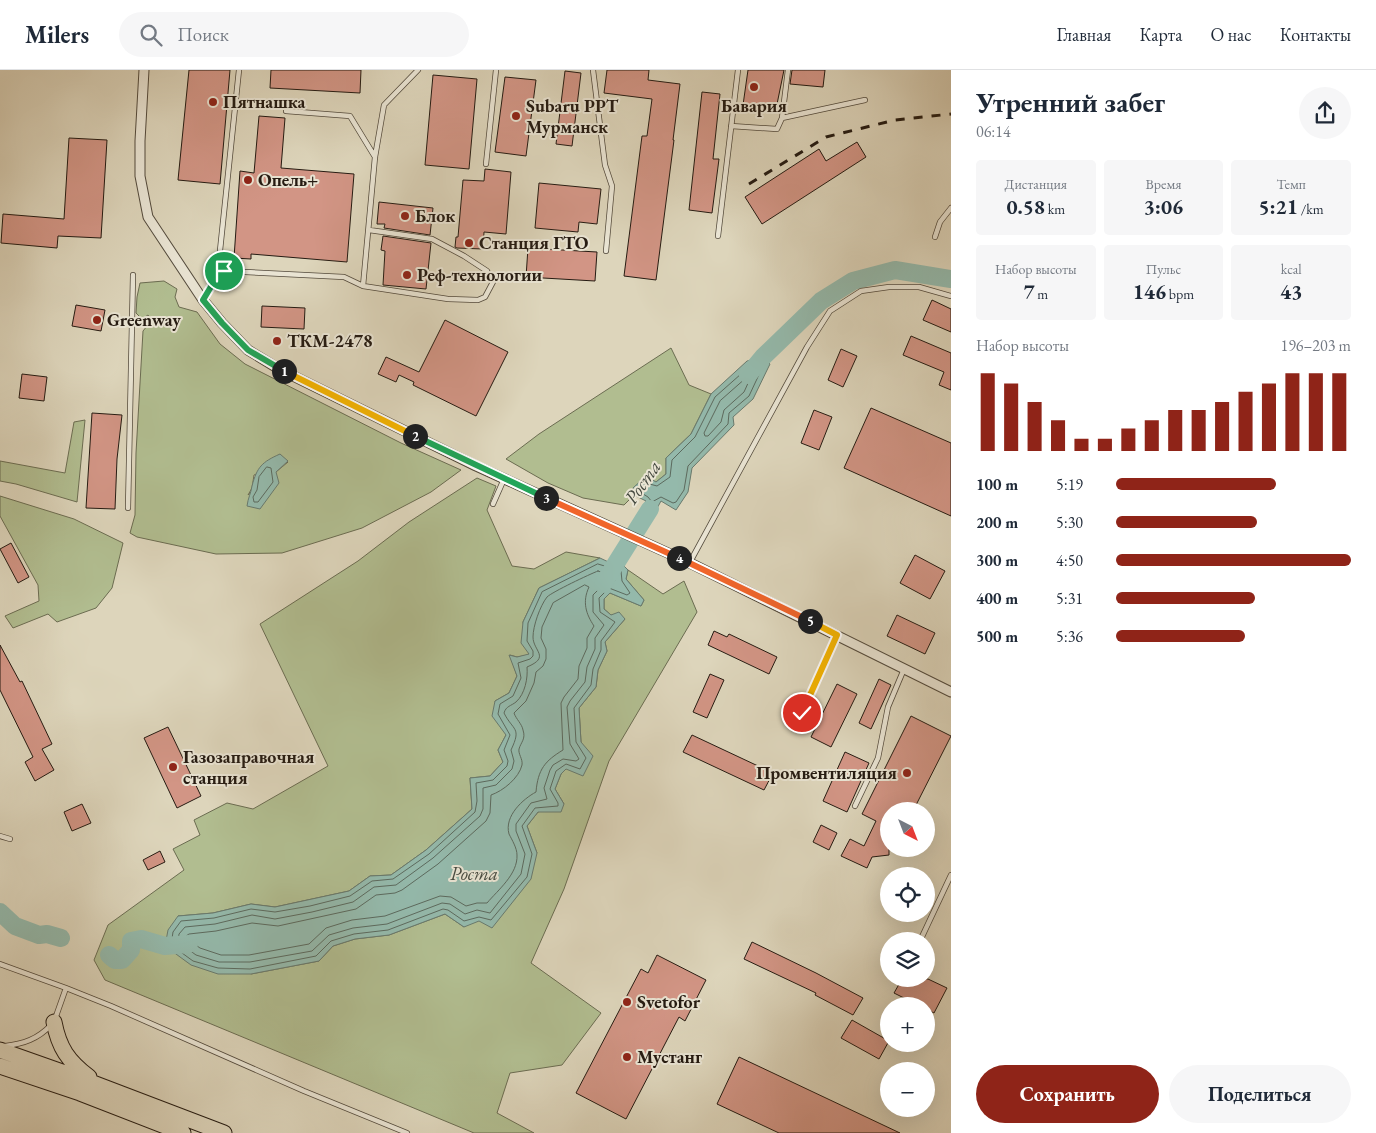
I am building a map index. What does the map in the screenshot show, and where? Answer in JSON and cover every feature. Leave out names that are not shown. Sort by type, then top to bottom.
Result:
[{"type":"main road","points":[[54,1022],[62,1050],[76,1066],[100,1085]]},
{"type":"main road","points":[[0,1050],[100,1085],[224,1133]]},
{"type":"main road","points":[[0,1066],[80,1093],[182,1133]]},
{"type":"street","points":[[144,70],[140,176],[148,217],[203,300],[248,350],[279,369],[504,479],[690,563],[951,692]]},
{"type":"lane","points":[[224,271],[219,260],[239,70]]},
{"type":"lane","points":[[363,286],[375,157],[384,105],[418,70]]},
{"type":"lane","points":[[486,164],[496,70]]},
{"type":"lane","points":[[592,70],[604,165],[612,186],[606,251]]},
{"type":"lane","points":[[718,236],[738,70]]},
{"type":"lane","points":[[731,126],[777,129],[782,118],[788,70]]},
{"type":"lane","points":[[782,118],[865,100]]},
{"type":"lane","points":[[286,111],[350,116],[375,157]]},
{"type":"lane","points":[[935,237],[940,222],[951,208]]},
{"type":"lane","points":[[203,300],[215,280],[224,271],[344,277],[363,286],[448,299],[478,300],[485,297],[493,282],[487,271],[432,239],[369,230]]},
{"type":"lane","points":[[128,508],[133,275]]},
{"type":"lane","points":[[690,563],[807,347],[830,311],[861,292],[889,287],[919,287],[951,296]]},
{"type":"lane","points":[[493,504],[504,479]]},
{"type":"lane","points":[[802,713],[837,635]]},
{"type":"lane","points":[[856,806],[878,758],[888,707],[904,669]]},
{"type":"lane","points":[[0,836],[10,839]]},
{"type":"lane","points":[[924,932],[951,875]]},
{"type":"lane","points":[[0,964],[112,1006],[312,1094],[407,1133]]},
{"type":"lane","points":[[0,1046],[24,1043],[43,1034],[54,1022],[66,988]]},
{"type":"shaded area","points":[[164,281],[177,289],[175,297],[179,307],[197,312],[220,344],[245,364],[401,443],[461,470],[431,492],[362,528],[282,553],[216,554],[137,537],[130,533],[135,515],[136,453],[143,331],[152,320],[148,315],[142,319],[136,313],[140,283]],"holes":[[[288,462],[248,495],[252,488],[254,475]]]},
{"type":"shaded area","points":[[671,348],[689,385],[711,394],[691,434],[666,458],[666,474],[656,482],[633,488],[634,495],[624,505],[583,498],[548,483],[506,459],[539,434]]},
{"type":"shaded area","points":[[85,420],[77,502],[0,481],[0,461],[65,473],[74,422]]},
{"type":"shaded area","points":[[477,478],[496,486],[487,510],[512,566],[534,569],[566,552],[600,558],[539,588],[523,622],[529,655],[517,657],[510,655],[517,676],[509,693],[495,701],[506,735],[498,750],[503,762],[490,776],[470,778],[472,809],[426,850],[391,875],[370,876],[349,891],[275,907],[251,904],[213,913],[178,916],[251,974],[319,961],[333,946],[355,939],[389,935],[445,914],[464,927],[537,853],[527,826],[538,812],[564,804],[555,789],[561,774],[566,769],[581,742],[579,708],[596,687],[598,670],[607,651],[605,642],[625,619],[611,615],[604,609],[604,599],[610,593],[641,606],[644,600],[626,579],[628,570],[663,594],[684,581],[697,612],[609,761],[564,889],[531,963],[601,1013],[562,1065],[510,1073],[497,1113],[534,1133],[474,1133],[105,980],[94,960],[108,925],[184,870],[173,849],[200,835],[194,820],[227,803],[253,809],[328,766],[260,624],[358,561],[409,522]]},
{"type":"shaded area","points":[[0,496],[74,519],[123,543],[112,588],[96,608],[57,622],[48,614],[13,628],[5,616],[39,601],[38,585],[0,516]]},
{"type":"water","name":"Роста","points":[[763,357],[770,364],[753,399],[733,417],[734,425],[692,468],[688,492],[676,510],[661,501],[654,514],[640,530],[636,527],[646,501],[634,495],[633,488],[646,476],[656,482],[666,474],[666,458],[691,434],[711,394],[747,361]]},
{"type":"water","points":[[280,454],[288,461],[276,472],[279,483],[260,509],[247,506],[258,470],[269,460]]},
{"type":"water","name":"Роста","points":[[600,558],[617,566],[624,566],[628,570],[626,579],[644,600],[641,606],[610,593],[604,599],[604,609],[611,615],[619,612],[625,619],[605,642],[607,651],[598,670],[596,687],[579,708],[581,742],[593,756],[583,776],[566,769],[561,774],[555,789],[564,804],[561,812],[538,812],[527,826],[537,853],[531,879],[492,928],[479,921],[464,927],[445,914],[389,935],[355,939],[333,946],[319,961],[251,974],[218,974],[191,965],[165,946],[168,930],[178,916],[213,913],[251,904],[275,907],[349,891],[370,876],[391,875],[426,850],[472,809],[470,778],[490,776],[503,762],[498,750],[506,735],[492,716],[495,701],[509,693],[517,676],[509,655],[517,657],[529,654],[521,643],[523,622],[539,588]]},
{"type":"building","points":[[189,70],[230,70],[220,184],[178,180]]},
{"type":"building","points":[[271,70],[361,70],[360,93],[270,88]]},
{"type":"building","points":[[607,70],[649,70],[648,80],[680,84],[656,280],[624,276],[642,136],[647,136],[652,99],[604,93]]},
{"type":"building","points":[[748,70],[784,70],[776,109],[743,105]]},
{"type":"building","points":[[792,70],[825,70],[823,87],[790,84]]},
{"type":"building","points":[[565,71],[581,73],[572,146],[556,144]]},
{"type":"building","points":[[433,75],[477,79],[469,169],[425,165]]},
{"type":"building","name":"Subaru РРТ Мурманск","points":[[505,77],[536,80],[526,156],[495,152]]},
{"type":"building","points":[[702,92],[720,94],[713,159],[719,159],[712,213],[689,210]]},
{"type":"building","points":[[259,116],[285,118],[281,168],[354,174],[347,262],[251,254],[251,259],[234,258],[240,171],[254,173]]},
{"type":"building","points":[[69,138],[107,140],[101,238],[58,236],[57,248],[1,243],[3,214],[64,219]]},
{"type":"building","points":[[857,142],[866,157],[762,224],[745,197],[819,149],[826,161]]},
{"type":"building","points":[[485,169],[511,172],[506,234],[484,232],[483,249],[457,248],[455,247],[456,237],[458,237],[463,180],[484,181]]},
{"type":"building","points":[[539,183],[601,189],[597,224],[579,222],[578,232],[535,228]]},
{"type":"building","name":"Блок","points":[[379,202],[433,208],[430,235],[384,228],[385,224],[377,224]]},
{"type":"building","points":[[383,236],[431,243],[426,289],[383,285],[385,251],[381,250]]},
{"type":"building","points":[[528,248],[597,252],[595,281],[526,277]]},
{"type":"building","points":[[932,300],[951,309],[951,332],[923,320]]},
{"type":"building","points":[[76,305],[105,310],[101,331],[72,326]]},
{"type":"building","points":[[262,306],[305,308],[304,329],[261,327]]},
{"type":"building","points":[[445,320],[508,352],[476,416],[413,385],[414,382],[399,375],[396,382],[378,374],[386,357],[419,372]]},
{"type":"building","points":[[911,336],[951,353],[951,390],[939,385],[944,372],[903,355]]},
{"type":"building","points":[[841,349],[857,356],[843,387],[828,380]]},
{"type":"building","points":[[22,374],[47,377],[44,401],[19,398]]},
{"type":"building","points":[[871,408],[951,443],[951,516],[844,468]]},
{"type":"building","points":[[814,410],[832,417],[819,450],[801,443]]},
{"type":"building","points":[[92,413],[122,415],[117,459],[115,509],[86,508]]},
{"type":"building","points":[[11,543],[29,577],[18,583],[0,549]]},
{"type":"building","points":[[915,555],[945,571],[930,599],[900,583]]},
{"type":"building","points":[[897,615],[935,633],[925,654],[887,636]]},
{"type":"building","points":[[714,631],[727,637],[729,634],[777,657],[769,674],[708,645]]},
{"type":"building","points":[[0,645],[20,682],[22,681],[52,744],[42,749],[54,770],[35,781],[25,762],[33,757],[0,690]]},
{"type":"building","points":[[710,674],[724,680],[707,718],[693,712]]},
{"type":"building","points":[[879,679],[891,685],[871,729],[859,723]]},
{"type":"building","points":[[837,684],[857,694],[831,747],[811,737]]},
{"type":"building","name":"Промвентиляция","points":[[911,716],[951,736],[918,802],[880,802],[880,856],[872,857],[867,868],[841,856],[850,839],[864,846],[876,821],[862,814]]},
{"type":"building","name":"Газозаправочная станция","points":[[168,727],[201,796],[177,808],[144,738]]},
{"type":"building","points":[[692,735],[773,773],[764,790],[683,752]]},
{"type":"building","points":[[845,752],[869,763],[847,812],[823,801]]},
{"type":"building","points":[[82,804],[91,823],[72,831],[64,812]]},
{"type":"building","points":[[821,825],[837,833],[829,850],[813,842]]},
{"type":"building","points":[[160,851],[165,862],[148,870],[143,860]]},
{"type":"building","points":[[752,942],[863,998],[853,1015],[815,995],[816,993],[744,959]]},
{"type":"building","name":"Мустанг","points":[[657,955],[706,980],[685,1021],[679,1017],[626,1119],[576,1093],[641,969],[648,973]]},
{"type":"building","points":[[935,982],[947,988],[935,1011],[935,997],[902,997],[894,993],[897,987],[935,987]]},
{"type":"building","points":[[852,1020],[880,1036],[880,1052],[883,1052],[879,1059],[841,1038]]},
{"type":"building","points":[[739,1057],[900,1133],[779,1133],[717,1104]]},
{"type":"waterway","name":"Роста","points":[[748,375],[763,357],[821,301],[853,281],[895,270],[951,279]]},
{"type":"waterway","name":"Роста","points":[[603,584],[650,509]]},
{"type":"waterway","name":"Роста","points":[[0,912],[15,926],[39,935],[47,934],[61,938]]},
{"type":"waterway","name":"Роста","points":[[109,955],[115,960],[122,960],[131,950],[131,941],[141,939],[165,946],[189,944]]},
{"type":"railway","points":[[749,184],[826,137],[895,120],[951,114]]},
{"type":"place","name":"Бавария","points":[[754,87]]},
{"type":"place","name":"Пятнашка","points":[[213,102]]},
{"type":"place","name":"Subaru РРТ Мурманск","points":[[516,116]]},
{"type":"place","name":"Опель+","points":[[248,180]]},
{"type":"place","name":"Блок","points":[[405,216]]},
{"type":"place","name":"Станция ГТО","points":[[469,243]]},
{"type":"place","name":"Реф-технологии","points":[[407,275]]},
{"type":"place","name":"Greenway","points":[[97,320]]},
{"type":"place","name":"ТКМ-2478","points":[[277,341]]},
{"type":"place","name":"Газозаправочная станция","points":[[173,767]]},
{"type":"place","name":"Промвентиляция","points":[[907,773]]},
{"type":"place","name":"Svetofor","points":[[627,1002]]},
{"type":"place","name":"Мустанг","points":[[627,1057]]},
{"type":"route","points":[[224,271],[215,280],[203,300],[248,350],[279,369],[476,466],[690,563],[837,635],[802,713]]}]
